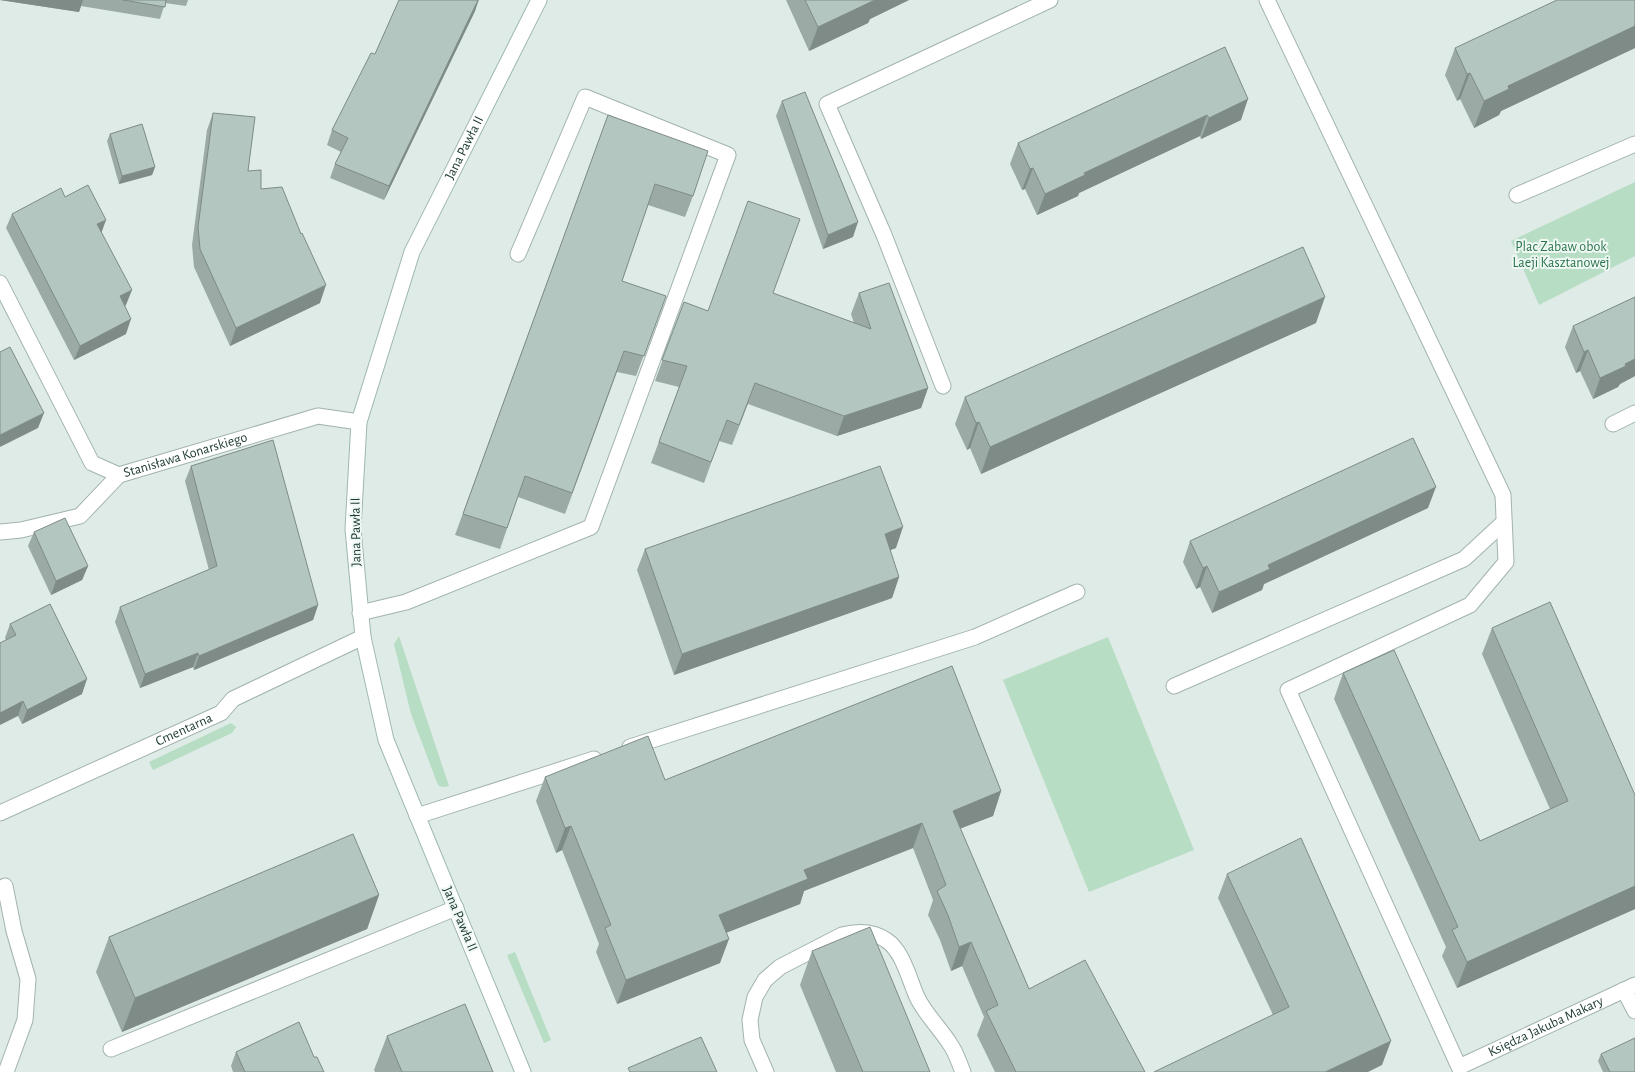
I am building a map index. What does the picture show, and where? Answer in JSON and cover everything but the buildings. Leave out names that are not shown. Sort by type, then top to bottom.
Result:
[{"type":"main road","name":"Jana Pawła II","points":[[523,1072],[386,740],[362,636],[353,529],[359,422],[412,252],[539,0]]},
{"type":"main road","points":[[943,386],[884,235],[828,104],[1050,0]]},
{"type":"main road","points":[[1174,686],[1464,560],[1504,522],[1503,495],[1267,0]]},
{"type":"main road","points":[[360,612],[406,602],[592,527],[728,155],[585,97],[518,254]]},
{"type":"main road","points":[[1517,195],[1635,144]]},
{"type":"main road","name":"Stanisława Konarskiego","points":[[0,284],[92,463],[119,475],[318,416],[359,422]]},
{"type":"main road","points":[[1613,424],[1635,413]]},
{"type":"main road","points":[[0,532],[22,530],[80,516],[119,475]]},
{"type":"main road","name":"Księdza Jakuba Makary","points":[[1504,522],[1506,562],[1470,605],[1288,690],[1459,1067],[1630,988],[1635,1012]]},
{"type":"main road","points":[[417,816],[975,637],[1077,592]]},
{"type":"main road","name":"Cmentarna","points":[[0,813],[221,713],[234,699],[362,636]]},
{"type":"main road","points":[[5,886],[14,930],[28,979],[25,1020],[6,1072]]},
{"type":"main road","points":[[111,1049],[456,908]]},
{"type":"main road","points":[[766,1072],[752,1040],[750,1020],[755,997],[765,980],[780,967],[842,935],[853,932],[865,932],[877,935],[888,941],[899,955],[918,999],[952,1046],[963,1072]]},
{"type":"green space","name":"Plac Zabaw obok Laeji Kasztanowej","points":[[1635,182],[1635,256],[1539,305],[1511,241]]},
{"type":"green space","points":[[399,636],[449,786],[442,787],[438,785],[411,714],[394,644]]},
{"type":"green space","points":[[1108,637],[1194,850],[1089,892],[1003,680]]},
{"type":"green space","points":[[231,723],[236,727],[232,733],[153,770],[149,762]]},
{"type":"green space","points":[[515,952],[551,1040],[544,1043],[507,955]]}]
